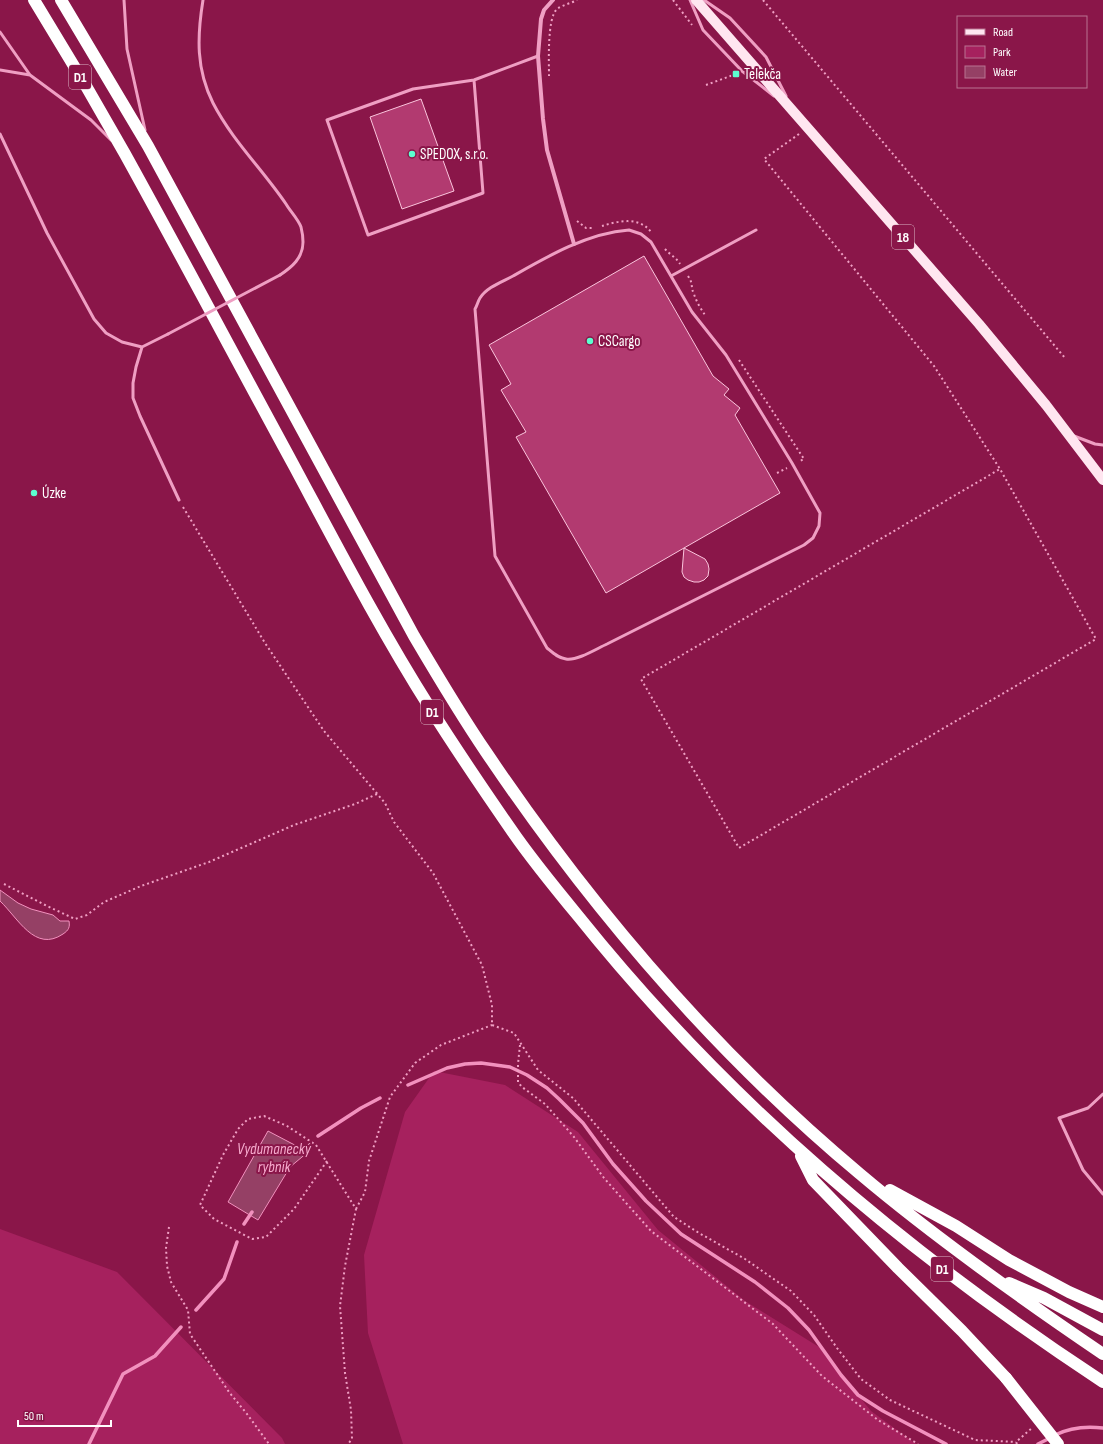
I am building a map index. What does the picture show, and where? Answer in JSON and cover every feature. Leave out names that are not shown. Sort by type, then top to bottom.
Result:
[{"type":"highway","name":"D1","points":[[34,0],[78,72],[125,154],[376,616],[429,707],[511,829],[547,877],[598,941],[651,1002],[732,1087],[798,1150],[866,1209],[926,1257],[1099,1380]]},
{"type":"highway","name":"D1","points":[[61,0],[148,146],[414,636],[456,706],[526,810],[611,921],[675,995],[746,1070],[792,1114],[860,1174],[984,1271],[1103,1354]]},
{"type":"highway","points":[[798,1150],[813,1180],[962,1331],[1006,1378],[1058,1444]]},
{"type":"highway","points":[[860,1174],[956,1226],[1009,1260],[1069,1292],[1103,1307]]},
{"type":"highway","points":[[984,1271],[1044,1298],[1103,1330]]},
{"type":"main road","name":"18","points":[[696,0],[980,324],[1103,480]]},
{"type":"street","points":[[553,0],[544,10],[541,19],[538,56],[547,150],[574,244]]},
{"type":"lane","points":[[124,0],[127,49],[148,146]]},
{"type":"lane","points":[[0,134],[47,233],[94,319],[106,333],[122,342],[142,347],[280,275],[295,265],[301,254],[303,243],[301,227],[274,186],[225,123],[213,103],[203,79],[199,51],[198,28],[203,0]]},
{"type":"lane","points":[[690,0],[703,30],[727,56],[742,71],[793,110]]},
{"type":"lane","points":[[704,0],[730,18],[766,57],[793,110]]},
{"type":"lane","points":[[0,32],[30,75],[91,120],[125,154]]},
{"type":"lane","points":[[474,80],[483,194],[368,235],[327,120],[413,89],[474,80],[538,56]]},
{"type":"lane","points":[[0,70],[30,75]]},
{"type":"lane","points":[[629,230],[641,234],[651,242],[671,276],[692,312],[726,355],[792,463],[820,513],[819,526],[813,538],[804,545],[577,658],[567,659],[557,656],[547,648],[495,556],[475,309],[480,298],[488,289],[542,259],[574,244],[615,231],[629,230]]},
{"type":"lane","points":[[671,276],[756,230]]},
{"type":"lane","points":[[142,347],[133,382],[133,398],[179,500]]},
{"type":"lane","points":[[1068,434],[1095,444],[1103,445]]},
{"type":"lane","points":[[1103,1094],[1088,1108],[1059,1118],[1083,1170],[1103,1194]]},
{"type":"path","points":[[762,0],[1065,358]]},
{"type":"path","points":[[706,85],[736,74]]},
{"type":"path","points":[[808,127],[764,159],[934,366],[1000,469],[1096,639],[739,848],[641,679],[1000,469]]},
{"type":"path","points":[[179,500],[269,650],[324,731],[384,803],[394,822],[433,873],[482,966],[492,1005],[492,1025]]},
{"type":"path","points":[[4,884],[47,906],[75,918],[87,915],[104,902],[141,886],[209,862],[294,826],[355,804],[377,794]]},
{"type":"path","points":[[348,1444],[352,1439],[351,1410],[345,1373],[340,1306],[345,1266],[356,1209],[365,1192],[369,1161],[390,1097],[415,1063],[441,1044],[492,1025],[514,1033],[538,1070],[573,1098],[674,1216],[699,1233],[745,1259],[791,1291],[814,1315],[861,1379],[890,1400],[975,1440],[1016,1442]]},
{"type":"path","points":[[520,1044],[518,1082],[522,1087],[545,1104],[574,1137],[604,1178],[651,1231],[773,1324],[822,1376],[878,1420],[918,1444]]},
{"type":"path","points":[[327,1160],[294,1209],[266,1237],[252,1239],[214,1219],[200,1204],[223,1155],[238,1129],[248,1119],[264,1116],[287,1126],[316,1145],[327,1160],[356,1209]]},
{"type":"path","points":[[169,1227],[166,1248],[167,1266],[171,1282],[188,1310],[190,1334],[229,1392],[269,1444]]},
{"type":"green space","points":[[434,1071],[505,1085],[578,1132],[658,1230],[745,1301],[819,1347],[871,1411],[916,1444],[403,1444],[368,1333],[364,1255],[405,1112]]},
{"type":"green space","points":[[0,1229],[117,1272],[282,1438],[285,1444],[0,1444]]},
{"type":"water","points":[[0,890],[18,903],[31,909],[53,915],[60,921],[69,921],[68,930],[53,939],[44,939],[36,936],[20,924],[0,901]]},
{"type":"water","name":"Vydumanecký rybník","points":[[268,1131],[308,1152],[290,1167],[258,1220],[228,1202]]},
{"type":"building","name":"SPEDOX, s.r.o.","points":[[421,99],[454,191],[402,209],[370,117]]},
{"type":"building","points":[[644,256],[713,376],[729,389],[724,395],[740,408],[735,415],[780,493],[606,593],[516,437],[526,432],[501,390],[511,384],[489,345]]},
{"type":"building","points":[[684,548],[705,559],[709,569],[708,576],[704,580],[694,582],[684,577],[682,572]]},
{"type":"waterway","points":[[408,1085],[447,1068],[465,1064],[481,1063],[510,1067],[527,1075],[547,1088],[583,1123],[613,1164],[646,1201],[681,1234],[755,1282],[788,1308],[809,1330],[841,1375],[858,1395],[883,1411],[946,1444]]},
{"type":"waterway","points":[[318,1136],[361,1108],[380,1098]]},
{"type":"waterway","points":[[244,1224],[252,1212]]},
{"type":"waterway","points":[[196,1310],[224,1279],[237,1242]]},
{"type":"waterway","points":[[89,1444],[123,1374],[155,1356],[181,1327]]},
{"type":"waterway","points":[[1055,1435],[1078,1428],[1103,1428]]},
{"type":"waterway","points":[[1038,1444],[1050,1438]]},
{"type":"place","name":"Telekča","points":[[736,74]]},
{"type":"place","name":"SPEDOX, s.r.o.","points":[[412,154]]},
{"type":"place","name":"CSCargo","points":[[590,341]]},
{"type":"place","name":"Úzke","points":[[34,493]]}]
